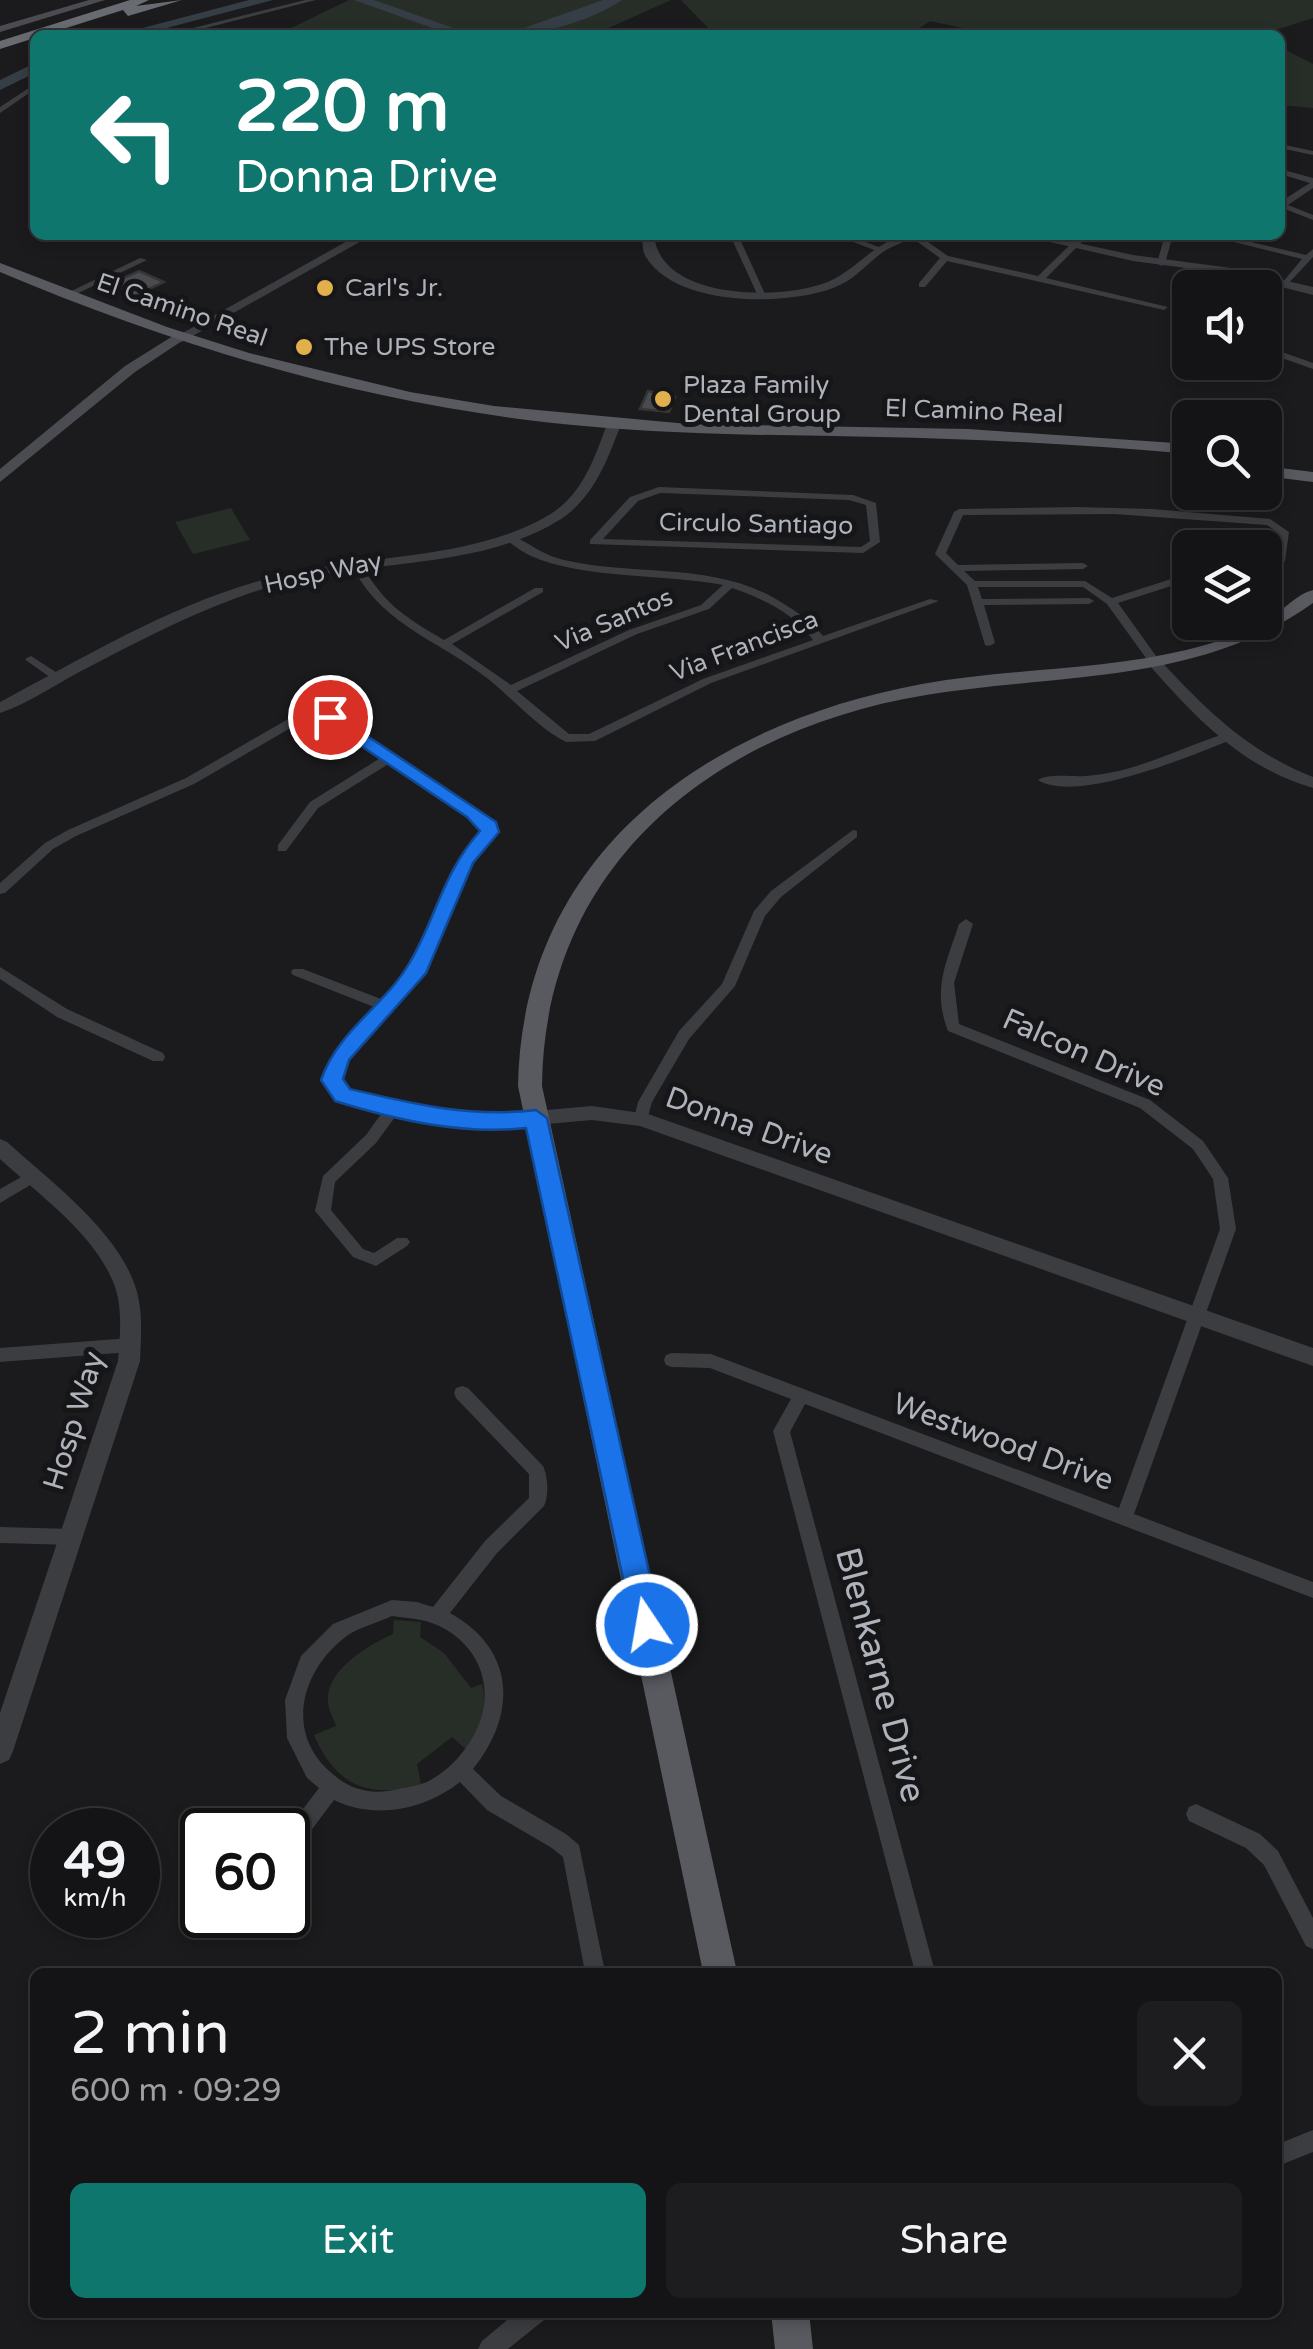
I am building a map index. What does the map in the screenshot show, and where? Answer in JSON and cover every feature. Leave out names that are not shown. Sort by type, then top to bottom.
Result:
[{"type":"highway","points":[[62,30],[142,0]]},
{"type":"highway","points":[[73,30],[176,0]]},
{"type":"highway","points":[[0,42],[30,40]]},
{"type":"highway","points":[[0,59],[30,43]]},
{"type":"main road","points":[[0,29],[100,0]]},
{"type":"main road","name":"El Camino Real","points":[[0,267],[178,339],[330,381],[612,431],[1050,438],[1172,448]]},
{"type":"main road","name":"El Camino Real","points":[[0,284],[84,321]]},
{"type":"main road","points":[[0,477],[130,369],[178,339]]},
{"type":"main road","name":"El Camino Real","points":[[143,343],[318,393],[478,422],[1172,462]]},
{"type":"main road","points":[[1282,459],[1313,463]]},
{"type":"main road","points":[[1282,473],[1313,478]]},
{"type":"main road","points":[[719,1968],[536,1118],[531,1045],[544,975],[559,936],[585,887],[646,816],[736,753],[779,732],[869,701],[975,681],[1155,663],[1242,637],[1291,612],[1313,595]]},
{"type":"main road","points":[[791,2318],[794,2349]]},
{"type":"street","points":[[189,30],[312,0]]},
{"type":"street","points":[[0,111],[30,90]]},
{"type":"street","points":[[1285,147],[1313,153]]},
{"type":"street","points":[[1285,173],[1313,183]]},
{"type":"street","points":[[1285,201],[1313,183]]},
{"type":"street","points":[[1285,206],[1313,218]]},
{"type":"street","points":[[178,339],[357,240]]},
{"type":"street","points":[[648,240],[650,256],[672,277],[714,291],[762,296],[802,292],[846,278],[880,249],[900,240]]},
{"type":"street","points":[[736,240],[762,296]]},
{"type":"street","points":[[854,240],[880,249]]},
{"type":"street","points":[[918,240],[945,258],[1164,307]]},
{"type":"street","points":[[1050,240],[1195,270]]},
{"type":"street","points":[[1040,279],[1080,240]]},
{"type":"street","points":[[1161,263],[1168,240]]},
{"type":"street","points":[[1239,240],[1310,255],[1286,283]]},
{"type":"street","points":[[922,285],[945,258]]},
{"type":"street","points":[[65,296],[143,260]]},
{"type":"street","points":[[1282,283],[1313,290]]},
{"type":"street","points":[[1282,354],[1313,366]]},
{"type":"street","name":"Hosp Way","points":[[0,708],[153,629],[247,590],[356,564],[509,537],[554,518],[582,496],[612,431]]},
{"type":"street","name":"Circulo Santiago","points":[[659,490],[848,497],[871,503],[875,542],[864,550],[594,542],[634,499],[659,490]]},
{"type":"street","points":[[990,644],[972,584],[940,554],[960,512],[1095,507],[1270,522],[1281,530]]},
{"type":"street","points":[[509,537],[543,558],[567,563],[697,575],[732,583],[783,605],[819,640]]},
{"type":"street","points":[[567,563],[594,542]]},
{"type":"street","points":[[356,564],[364,585],[396,616],[444,644],[508,691]]},
{"type":"street","points":[[954,568],[1083,566]]},
{"type":"street","points":[[1111,602],[1172,582]]},
{"type":"street","name":"Via Santos","points":[[508,691],[633,632],[705,607],[732,583]]},
{"type":"street","points":[[972,584],[1085,584],[1111,602],[1155,663],[1224,738],[1282,772],[1313,783]]},
{"type":"street","points":[[444,644],[538,590]]},
{"type":"street","name":"Via Francisca","points":[[508,691],[566,738],[591,738],[707,682],[934,601]]},
{"type":"street","points":[[977,602],[1089,601]]},
{"type":"street","points":[[31,659],[58,678]]},
{"type":"street","points":[[0,890],[49,846],[72,832],[190,781],[299,718],[330,717],[486,822],[490,832],[464,860],[418,968],[383,1005],[298,972]]},
{"type":"street","points":[[1044,780],[1089,784],[1134,773],[1224,738]]},
{"type":"street","points":[[282,848],[314,804],[390,758]]},
{"type":"street","points":[[641,1119],[645,1102],[684,1036],[728,986],[760,914],[776,894],[854,834]]},
{"type":"street","name":"Falcon Drive","points":[[966,924],[958,951],[946,971],[945,995],[953,1026],[1145,1104],[1190,1137],[1220,1178],[1228,1229],[1125,1516]]},
{"type":"street","points":[[0,972],[62,1013],[158,1057]]},
{"type":"street","name":"Donna Drive","points":[[383,1005],[339,1057],[332,1080],[343,1095],[436,1118],[501,1122],[592,1113],[641,1119],[1313,1357]]},
{"type":"street","points":[[394,1108],[371,1138],[328,1180],[323,1211],[358,1253],[376,1260],[402,1242]]},
{"type":"street","name":"Hosp Way","points":[[0,1146],[96,1241],[116,1269],[125,1287],[130,1345],[73,1537],[0,1751]]},
{"type":"street","points":[[0,1197],[32,1177]]},
{"type":"street","points":[[0,1355],[130,1345]]},
{"type":"street","name":"Westwood Drive","points":[[672,1360],[711,1362],[1313,1590]]},
{"type":"street","points":[[438,1614],[490,1547],[538,1501],[537,1472],[462,1392]]},
{"type":"street","name":"Blenkarne Drive","points":[[800,1398],[782,1430],[924,1968]]},
{"type":"street","points":[[0,1535],[73,1537]]},
{"type":"street","points":[[392,1608],[438,1614],[456,1623],[479,1646],[493,1681],[494,1702],[478,1748],[460,1769],[441,1785],[394,1801],[369,1801],[332,1787],[304,1758],[293,1725],[295,1690],[312,1655],[340,1627],[364,1614],[392,1608]]},
{"type":"street","points":[[460,1769],[494,1803],[572,1852],[594,1968]]},
{"type":"street","points":[[310,1816],[332,1787]]},
{"type":"street","points":[[1196,1814],[1253,1842],[1271,1858],[1313,1939]]},
{"type":"street","points":[[1282,2154],[1313,2141]]},
{"type":"street","points":[[490,2349],[529,2318]]},
{"type":"shaded area","points":[[349,0],[671,0],[604,30],[287,30]]},
{"type":"shaded area","points":[[681,0],[1313,0],[1313,18],[1276,30],[972,30],[930,21],[916,30],[710,30]]},
{"type":"shaded area","points":[[1285,50],[1313,64],[1313,108],[1285,105]]},
{"type":"shaded area","points":[[231,508],[250,540],[193,554],[175,522]]},
{"type":"shaded area","points":[[394,1620],[421,1622],[420,1637],[444,1653],[471,1688],[482,1684],[483,1710],[466,1749],[452,1737],[417,1764],[421,1785],[370,1789],[344,1777],[314,1735],[336,1726],[328,1702],[334,1679],[350,1660],[393,1634]]},
{"type":"building","points":[[139,271],[164,282],[134,296],[108,285]]},
{"type":"building","name":"Plaza Family Dental Group","points":[[648,391],[675,397],[669,412],[640,409]]},
{"type":"waterway","points":[[143,30],[266,0]]},
{"type":"waterway","points":[[361,0],[451,30]]},
{"type":"waterway","points":[[530,30],[615,0]]},
{"type":"waterway","points":[[0,86],[30,70]]},
{"type":"place","name":"Carl's Jr.","points":[[325,288]]},
{"type":"place","name":"The UPS Store","points":[[304,347]]},
{"type":"place","name":"Plaza Family Dental Group","points":[[663,399]]},
{"type":"route","points":[[330,717],[474,812],[486,822],[490,832],[464,860],[440,925],[418,968],[339,1057],[332,1080],[343,1095],[436,1118],[501,1122],[536,1118],[647,1625]]}]
